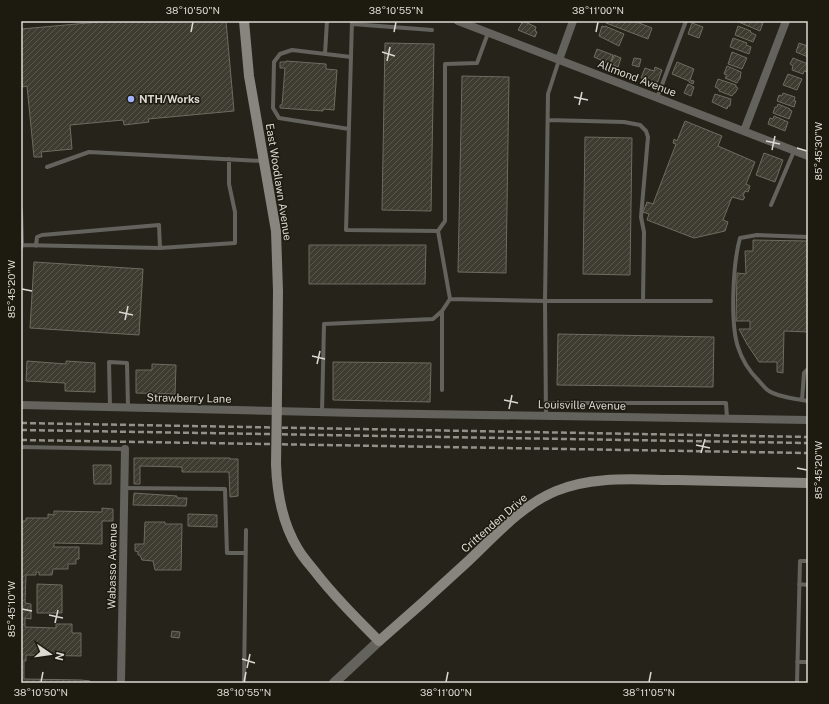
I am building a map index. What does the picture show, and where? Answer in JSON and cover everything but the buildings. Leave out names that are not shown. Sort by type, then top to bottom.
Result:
[{"type":"main road","name":"East Woodlawn Avenue","points":[[244,21],[249,76],[272,202],[278,261],[276,464],[277,486],[281,509],[298,550],[323,583],[379,641]]},
{"type":"main road","name":"Crittenden Drive","points":[[379,641],[453,575],[509,522],[530,505],[555,491],[573,485],[593,481],[808,482]]},
{"type":"street","name":"Allmond Avenue","points":[[458,21],[469,23],[488,33],[808,156]]},
{"type":"street","points":[[559,60],[573,21]]},
{"type":"street","points":[[744,131],[786,21]]},
{"type":"street","name":"Strawberry Lane","points":[[21,405],[357,413]]},
{"type":"street","name":"Louisville Avenue","points":[[357,413],[808,420]]},
{"type":"street","name":"Wabasso Avenue","points":[[121,683],[125,449]]},
{"type":"street","name":"Crittenden Drive","points":[[334,683],[379,641]]},
{"type":"lane","points":[[324,54],[327,21]]},
{"type":"lane","points":[[657,98],[686,21]]},
{"type":"lane","points":[[432,30],[352,23],[346,230],[438,231]]},
{"type":"lane","points":[[322,412],[324,324],[433,319],[442,311],[450,299],[438,231],[445,221],[445,64],[477,63],[488,33]]},
{"type":"lane","points":[[349,129],[279,118],[273,108],[274,62],[280,54],[292,50],[351,57]]},
{"type":"lane","points":[[546,416],[545,301],[548,94],[559,60]]},
{"type":"lane","points":[[548,120],[624,122],[640,125],[646,131],[648,137],[641,217],[644,232],[643,301]]},
{"type":"lane","points":[[771,205],[794,150]]},
{"type":"lane","points":[[46,168],[89,152],[264,161]]},
{"type":"lane","points":[[21,210],[22,247],[160,248],[235,243],[235,212],[229,184],[229,159]]},
{"type":"lane","points":[[36,246],[37,237],[42,235],[159,225],[160,248]]},
{"type":"lane","points":[[808,237],[757,235],[740,238],[736,252],[734,289],[734,316],[737,345],[744,362],[769,391],[779,396],[808,401]]},
{"type":"lane","points":[[450,299],[545,301],[711,301]]},
{"type":"lane","points":[[442,311],[442,390]]},
{"type":"lane","points":[[110,408],[109,362],[127,363],[128,408]]},
{"type":"lane","points":[[802,400],[804,373],[808,369]]},
{"type":"lane","points":[[546,403],[726,403],[727,418]]},
{"type":"lane","points":[[21,448],[125,449]]},
{"type":"lane","points":[[124,488],[225,489],[227,553],[246,553]]},
{"type":"lane","points":[[244,683],[246,530]]},
{"type":"lane","points":[[797,683],[800,561],[808,561]]},
{"type":"lane","points":[[799,584],[808,585]]},
{"type":"lane","points":[[797,662],[808,662]]},
{"type":"railway","points":[[21,423],[808,437]]},
{"type":"railway","points":[[21,430],[808,443]]},
{"type":"railway","points":[[21,440],[808,453]]},
{"type":"place","name":"NTH/Works","points":[[131,99]]}]
